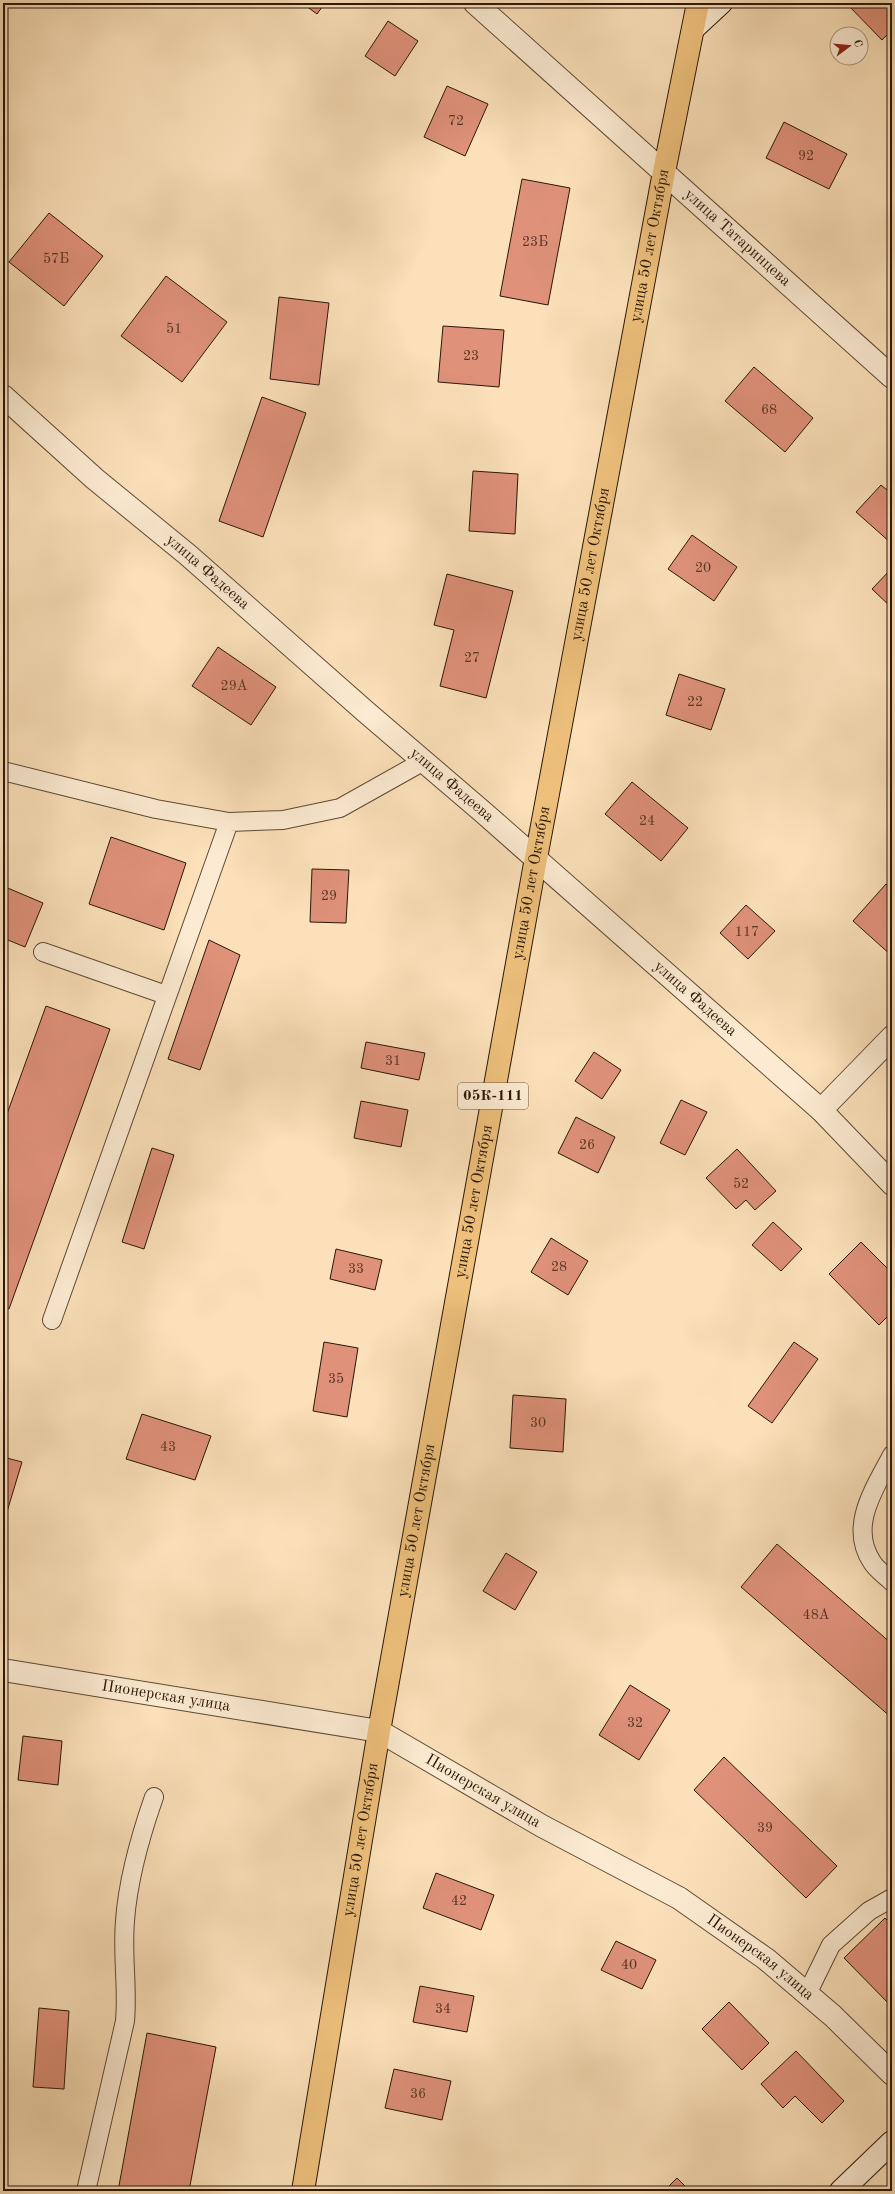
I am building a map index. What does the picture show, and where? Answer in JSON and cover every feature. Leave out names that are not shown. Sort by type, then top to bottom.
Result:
[{"type":"main road","name":"улица 50 лет Октября","points":[[303,2191],[379,1731],[536,858],[664,172],[698,3]]},
{"type":"street","name":"улица Татаринцева","points":[[475,3],[892,376]]},
{"type":"street","points":[[694,28],[721,3]]},
{"type":"street","name":"улица Фадеева","points":[[3,396],[94,479],[188,555],[536,858],[821,1110],[892,1184]]},
{"type":"street","points":[[821,1110],[892,1037]]},
{"type":"street","name":"Пионерская улица","points":[[3,1670],[379,1731],[542,1826],[679,1898],[766,1959],[807,1994],[892,2074]]},
{"type":"street","points":[[841,2191],[892,2142]]},
{"type":"lane","points":[[3,770],[156,809],[229,822],[283,820],[340,808],[424,761]]},
{"type":"lane","points":[[52,1320],[166,995],[229,822]]},
{"type":"lane","points":[[43,952],[166,995]]},
{"type":"lane","points":[[892,1455],[865,1507],[862,1537],[872,1562],[892,1582]]},
{"type":"lane","points":[[86,2191],[126,2021],[128,1994],[124,1922],[138,1845],[154,1797]]},
{"type":"lane","points":[[807,1994],[831,1945],[869,1911],[892,1898]]},
{"type":"building","points":[[302,3],[325,3],[317,14]]},
{"type":"building","points":[[846,3],[892,3],[892,30],[882,40]]},
{"type":"building","points":[[388,21],[418,41],[395,76],[365,56]]},
{"type":"building","points":[[447,86],[488,104],[465,156],[424,137]]},
{"type":"building","points":[[784,122],[847,154],[829,189],[766,158]]},
{"type":"building","points":[[522,179],[570,188],[548,305],[500,296]]},
{"type":"building","points":[[49,213],[103,256],[64,306],[9,262]]},
{"type":"building","points":[[166,276],[227,322],[182,382],[121,336]]},
{"type":"building","points":[[279,297],[329,303],[319,385],[270,379]]},
{"type":"building","points":[[443,326],[504,330],[499,387],[438,382]]},
{"type":"building","points":[[754,367],[813,418],[785,452],[725,401]]},
{"type":"building","points":[[262,397],[306,413],[263,537],[219,521]]},
{"type":"building","points":[[473,471],[518,474],[515,534],[469,531]]},
{"type":"building","points":[[881,485],[892,494],[891,543],[856,512]]},
{"type":"building","points":[[692,535],[737,567],[714,601],[668,569]]},
{"type":"building","points":[[892,568],[892,608],[872,589]]},
{"type":"building","points":[[447,574],[513,591],[486,698],[440,686],[454,630],[434,625]]},
{"type":"building","points":[[218,647],[276,687],[251,725],[192,686]]},
{"type":"building","points":[[679,674],[725,689],[711,730],[666,715]]},
{"type":"building","points":[[632,782],[688,828],[661,861],[605,814]]},
{"type":"building","points":[[111,837],[186,863],[164,930],[89,904]]},
{"type":"building","points":[[312,869],[349,870],[346,923],[310,922]]},
{"type":"building","points":[[886,884],[892,890],[892,956],[853,921]]},
{"type":"building","points":[[3,886],[43,903],[25,947],[3,938]]},
{"type":"building","points":[[746,905],[775,931],[748,959],[720,933]]},
{"type":"building","points":[[209,940],[240,955],[200,1070],[168,1059]]},
{"type":"building","points":[[46,1006],[110,1029],[9,1309],[3,1307],[3,1125]]},
{"type":"building","points":[[366,1042],[425,1053],[419,1080],[361,1068]]},
{"type":"building","points":[[594,1052],[621,1070],[602,1099],[575,1081]]},
{"type":"building","points":[[681,1100],[707,1112],[685,1155],[660,1143]]},
{"type":"building","points":[[361,1101],[408,1110],[401,1147],[354,1138]]},
{"type":"building","points":[[576,1117],[615,1137],[598,1173],[558,1153]]},
{"type":"building","points":[[152,1148],[174,1155],[144,1249],[122,1242]]},
{"type":"building","points":[[737,1149],[776,1191],[755,1210],[746,1200],[736,1209],[706,1178]]},
{"type":"building","points":[[773,1222],[802,1249],[781,1271],[752,1245]]},
{"type":"building","points":[[551,1238],[588,1261],[568,1295],[531,1272]]},
{"type":"building","points":[[861,1242],[892,1273],[892,1312],[879,1325],[829,1274]]},
{"type":"building","points":[[336,1249],[382,1260],[375,1290],[330,1279]]},
{"type":"building","points":[[324,1342],[358,1348],[347,1417],[313,1411]]},
{"type":"building","points":[[794,1342],[818,1359],[772,1423],[748,1406]]},
{"type":"building","points":[[513,1395],[566,1399],[563,1452],[510,1448]]},
{"type":"building","points":[[142,1414],[211,1436],[195,1480],[126,1459]]},
{"type":"building","points":[[3,1457],[22,1462],[3,1525]]},
{"type":"building","points":[[777,1544],[892,1644],[892,1718],[741,1587]]},
{"type":"building","points":[[506,1553],[537,1572],[515,1610],[483,1591]]},
{"type":"building","points":[[630,1685],[670,1710],[639,1760],[599,1735]]},
{"type":"building","points":[[23,1736],[62,1741],[58,1785],[18,1780]]},
{"type":"building","points":[[724,1757],[837,1866],[806,1898],[694,1790]]},
{"type":"building","points":[[436,1873],[494,1895],[481,1930],[423,1908]]},
{"type":"building","points":[[885,1918],[892,1925],[892,2007],[844,1958]]},
{"type":"building","points":[[616,1941],[656,1960],[642,1989],[601,1970]]},
{"type":"building","points":[[420,1986],[474,1996],[467,2032],[413,2022]]},
{"type":"building","points":[[729,2002],[769,2043],[742,2070],[702,2029]]},
{"type":"building","points":[[39,2008],[69,2011],[64,2089],[33,2087]]},
{"type":"building","points":[[147,2033],[216,2047],[189,2191],[118,2191]]},
{"type":"building","points":[[796,2051],[844,2101],[822,2123],[795,2096],[783,2108],[761,2084]]},
{"type":"building","points":[[394,2069],[451,2081],[442,2120],[385,2108]]},
{"type":"building","points":[[677,2178],[690,2191],[664,2191]]}]
